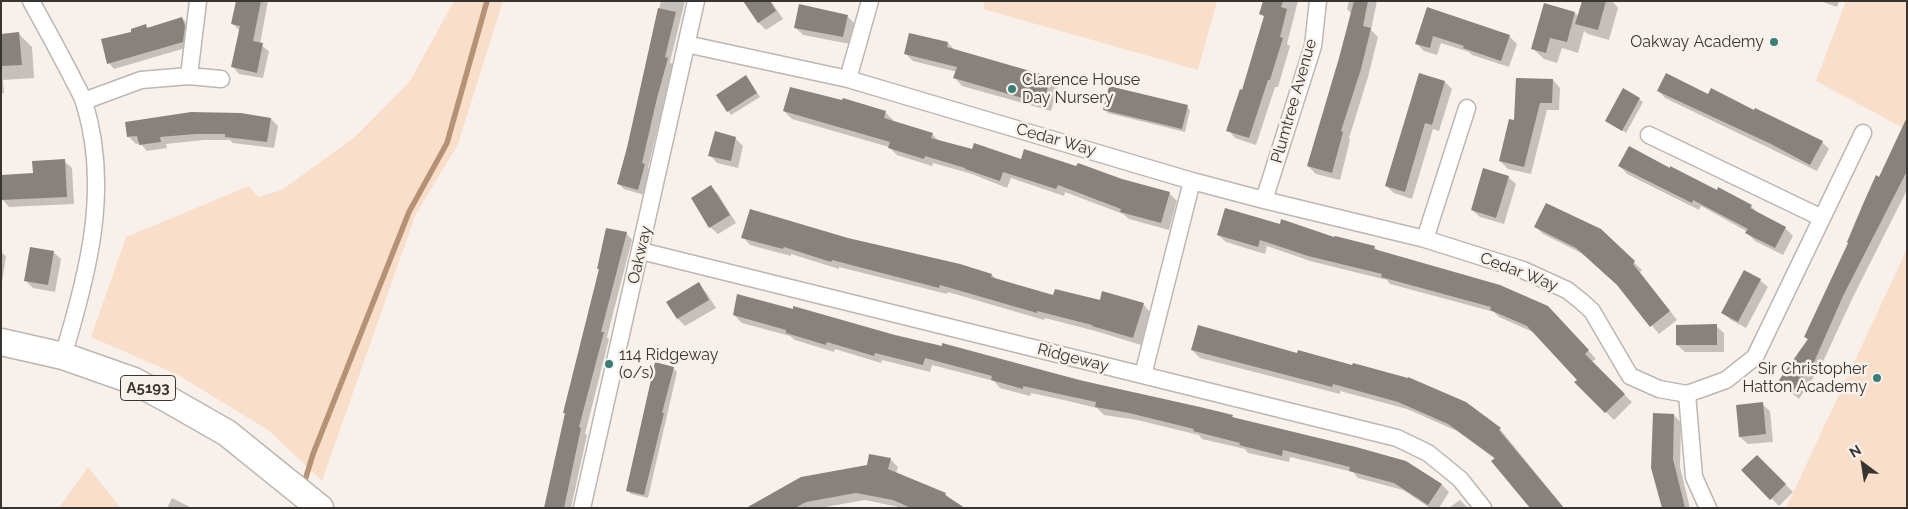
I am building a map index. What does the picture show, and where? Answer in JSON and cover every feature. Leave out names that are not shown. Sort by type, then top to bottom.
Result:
[{"type":"main road","name":"A5193","points":[[1,342],[63,356],[134,381],[227,433],[320,508]]},
{"type":"street","points":[[31,1],[84,101],[94,143],[97,186],[94,233],[72,328],[63,356]]},
{"type":"street","points":[[189,76],[198,1]]},
{"type":"street","name":"Oakway","points":[[582,508],[696,1]]},
{"type":"street","points":[[848,79],[870,1]]},
{"type":"street","name":"Plumtree Avenue","points":[[1264,200],[1313,46],[1318,1]]},
{"type":"street","name":"Cedar Way","points":[[686,44],[848,79],[1192,181],[1425,239],[1522,270],[1568,290],[1592,311],[1630,376],[1659,389],[1687,394],[1726,380],[1755,357],[1863,133]]},
{"type":"street","points":[[84,101],[141,80],[189,76],[221,79]]},
{"type":"street","points":[[1425,239],[1467,108]]},
{"type":"street","points":[[1649,135],[1822,218]]},
{"type":"street","points":[[1143,375],[1192,181]]},
{"type":"street","name":"Ridgeway","points":[[641,251],[1397,438],[1428,453],[1460,479],[1483,508]]},
{"type":"street","points":[[1687,394],[1694,477],[1708,508]]},
{"type":"shaded area","points":[[454,1],[503,1],[458,144],[415,216],[322,481],[268,430],[178,375],[91,337],[126,237],[249,186],[258,197],[282,190],[355,137],[410,81]]},
{"type":"shaded area","points":[[985,1],[1217,1],[1198,70],[983,9]]},
{"type":"shaded area","points":[[1846,1],[1907,1],[1907,130],[1816,81]]},
{"type":"shaded area","name":"Sir Christopher Hatton Academy","points":[[1907,249],[1907,508],[1786,508]]},
{"type":"shaded area","points":[[88,467],[121,508],[59,508]]},
{"type":"building","points":[[236,1],[261,1],[253,41],[263,43],[257,73],[231,67],[240,26],[231,24]]},
{"type":"building","points":[[743,1],[770,1],[776,11],[758,23]]},
{"type":"building","points":[[1263,1],[1283,1],[1281,7],[1287,9],[1280,37],[1283,38],[1249,138],[1226,131],[1240,89],[1242,90],[1264,16],[1259,14]]},
{"type":"building","points":[[1354,1],[1368,1],[1363,26],[1371,28],[1361,69],[1341,131],[1343,132],[1332,173],[1307,166]]},
{"type":"building","points":[[1582,1],[1606,1],[1598,30],[1575,24]]},
{"type":"building","points":[[1544,3],[1575,12],[1567,42],[1550,38],[1546,53],[1531,49]]},
{"type":"building","points":[[799,4],[848,15],[843,37],[794,28]]},
{"type":"building","points":[[1427,7],[1510,35],[1501,61],[1433,36],[1430,48],[1415,44]]},
{"type":"building","points":[[658,8],[676,12],[665,57],[668,58],[642,163],[645,164],[638,190],[617,184],[627,148]]},
{"type":"building","points":[[182,17],[185,26],[183,42],[107,64],[101,39],[131,32],[131,29],[146,24],[147,28]]},
{"type":"building","points":[[19,32],[22,65],[1,66],[1,34]]},
{"type":"building","points":[[909,33],[948,42],[947,47],[1051,77],[1043,104],[953,78],[957,67],[904,54]]},
{"type":"building","points":[[1419,73],[1445,81],[1432,125],[1425,123],[1405,192],[1385,186]]},
{"type":"building","points":[[1666,73],[1708,94],[1711,88],[1823,141],[1810,165],[1771,144],[1657,91]]},
{"type":"building","points":[[746,75],[757,93],[727,112],[716,95]]},
{"type":"building","points":[[1516,78],[1553,79],[1552,103],[1540,103],[1524,167],[1499,161],[1509,119],[1514,120]]},
{"type":"building","points":[[1109,86],[1188,105],[1182,129],[1103,110]]},
{"type":"building","points":[[790,87],[842,100],[843,98],[886,111],[884,118],[933,133],[931,138],[972,149],[974,143],[1021,159],[1024,149],[1076,166],[1078,163],[1122,179],[1170,192],[1161,223],[1120,212],[1121,209],[1058,185],[1056,189],[1003,172],[1000,181],[925,156],[924,159],[888,148],[890,142],[783,111]]},
{"type":"building","points":[[1623,88],[1640,98],[1622,131],[1605,121]]},
{"type":"building","points":[[191,112],[241,113],[271,118],[267,142],[225,137],[225,134],[196,134],[160,137],[161,142],[139,145],[137,136],[127,137],[125,122]]},
{"type":"building","points":[[1907,117],[1907,171],[1843,296],[1814,362],[1792,393],[1777,383],[1808,339],[1804,337],[1848,243],[1863,204],[1876,175],[1879,177]]},
{"type":"building","points":[[715,131],[736,137],[731,161],[708,156]]},
{"type":"building","points":[[1629,146],[1717,190],[1718,187],[1752,205],[1750,208],[1786,227],[1775,248],[1745,233],[1748,229],[1693,200],[1692,203],[1618,166]]},
{"type":"building","points":[[65,159],[67,197],[1,200],[1,175],[33,173],[32,161]]},
{"type":"building","points":[[1483,168],[1509,176],[1496,218],[1471,210]]},
{"type":"building","points":[[711,185],[730,215],[709,228],[691,198]]},
{"type":"building","points":[[1546,203],[1601,229],[1635,261],[1633,264],[1670,311],[1650,327],[1617,285],[1576,248],[1534,227]]},
{"type":"building","points":[[1225,208],[1280,224],[1281,219],[1334,237],[1375,246],[1374,249],[1500,285],[1548,306],[1589,350],[1585,354],[1625,394],[1605,413],[1574,382],[1577,380],[1527,326],[1490,310],[1491,307],[1381,277],[1382,274],[1308,256],[1260,240],[1258,247],[1217,235]]},
{"type":"building","points":[[750,209],[848,238],[960,264],[992,274],[991,277],[1053,295],[1055,289],[1100,300],[1102,291],[1144,303],[1133,338],[1092,325],[1037,311],[1037,313],[940,285],[939,288],[832,260],[831,262],[784,247],[783,249],[741,238]]},
{"type":"building","points":[[606,228],[627,232],[601,332],[604,332],[579,427],[581,428],[564,508],[544,508],[565,413],[563,413],[599,269],[597,269]]},
{"type":"building","points":[[30,247],[54,251],[48,285],[24,281]]},
{"type":"building","points":[[1744,270],[1761,279],[1738,322],[1721,313]]},
{"type":"building","points":[[699,282],[709,300],[677,319],[666,302]]},
{"type":"building","points":[[737,294],[793,309],[793,306],[895,335],[942,346],[942,343],[1083,381],[1200,407],[1233,415],[1232,417],[1356,447],[1406,461],[1442,484],[1428,505],[1394,483],[1349,471],[1350,467],[1283,450],[1282,456],[1239,445],[1240,443],[1193,431],[1194,429],[1129,413],[1095,407],[1096,402],[1023,386],[1023,389],[991,380],[992,376],[925,358],[923,365],[875,353],[874,356],[827,342],[826,345],[786,333],[786,330],[733,315]]},
{"type":"building","points":[[1717,324],[1717,345],[1676,345],[1676,325]]},
{"type":"building","points":[[1198,325],[1297,353],[1298,350],[1352,365],[1353,363],[1408,377],[1466,402],[1501,428],[1499,430],[1564,508],[1530,508],[1491,461],[1495,458],[1448,424],[1398,402],[1333,384],[1332,387],[1191,350]]},
{"type":"building","points":[[655,362],[674,367],[644,495],[626,491]]},
{"type":"building","points":[[1763,402],[1766,434],[1739,437],[1736,405]]},
{"type":"building","points":[[1653,413],[1674,414],[1673,459],[1685,508],[1662,508],[1651,468]]},
{"type":"building","points":[[869,454],[891,458],[888,469],[946,493],[945,495],[965,508],[911,508],[893,500],[856,493],[806,502],[795,508],[746,508],[801,477],[867,465]]},
{"type":"building","points":[[1757,455],[1786,484],[1770,500],[1741,470]]},
{"type":"waterway","points":[[303,487],[313,454],[409,212],[447,143],[487,1]]},
{"type":"place","name":"Oakway Academy","points":[[1774,42]]},
{"type":"place","name":"Clarence House Day Nursery","points":[[1012,89]]},
{"type":"place","name":"114 Ridgeway (o/s)","points":[[609,364]]},
{"type":"place","name":"Sir Christopher Hatton Academy","points":[[1877,378]]}]
